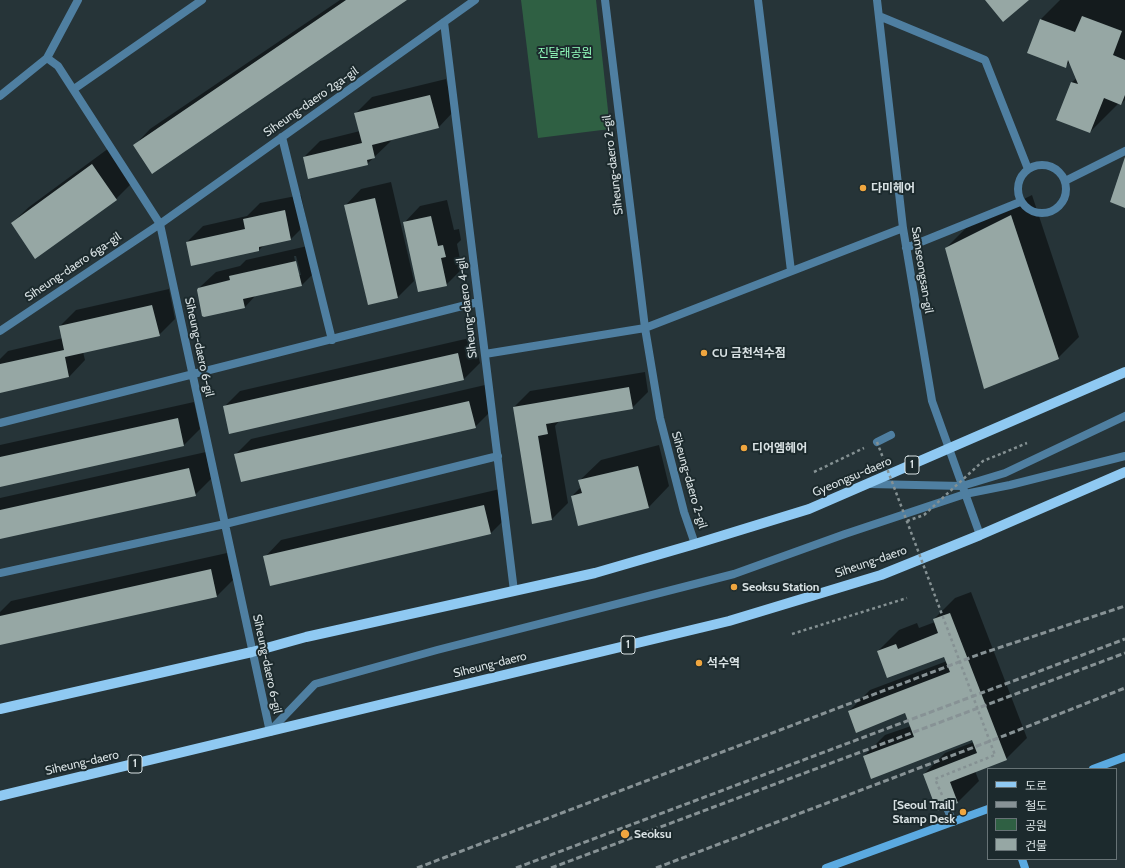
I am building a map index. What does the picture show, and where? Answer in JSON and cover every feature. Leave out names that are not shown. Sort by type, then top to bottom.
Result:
[{"type":"main road","name":"Gyeongsu-daero","points":[[695,544],[810,509],[1125,372]]},
{"type":"main road","name":"1","points":[[980,535],[1125,472]]},
{"type":"main road","name":"Siheung-daero","points":[[0,796],[729,621],[881,575],[980,535]]},
{"type":"main road","name":"1","points":[[0,709],[252,652],[306,637],[595,572],[695,544]]},
{"type":"street","points":[[0,96],[47,58],[78,0]]},
{"type":"street","points":[[74,89],[202,0]]},
{"type":"street","name":"Siheung-daero 2ga-gil","points":[[160,224],[475,0]]},
{"type":"street","name":"Siheung-daero 2-gil","points":[[605,0],[646,328],[660,418],[684,512],[695,544]]},
{"type":"street","points":[[758,0],[791,271]]},
{"type":"street","name":"Samseongsan-gil","points":[[877,0],[903,228],[932,401],[980,535]]},
{"type":"street","points":[[879,16],[985,60],[1028,169]]},
{"type":"street","name":"Siheung-daero 4-gil","points":[[444,22],[514,591]]},
{"type":"street","name":"Siheung-daero 6-gil","points":[[47,58],[58,66],[74,89],[160,224],[270,732]]},
{"type":"street","points":[[282,137],[332,340]]},
{"type":"street","points":[[1065,181],[1125,151]]},
{"type":"street","points":[[1034,166],[1049,166],[1061,174],[1065,181],[1065,197],[1062,204],[1055,210],[1048,213],[1040,214],[1025,208],[1017,195],[1017,187],[1022,174],[1034,166]]},
{"type":"street","points":[[906,248],[1020,202]]},
{"type":"street","name":"Siheung-daero 6ga-gil","points":[[0,331],[160,224]]},
{"type":"street","points":[[485,354],[646,328],[903,228]]},
{"type":"street","points":[[0,423],[478,302]]},
{"type":"street","points":[[868,484],[962,486],[1005,473],[1125,416]]},
{"type":"street","points":[[877,442],[891,435]]},
{"type":"street","points":[[0,573],[225,524],[498,456]]},
{"type":"street","points":[[270,732],[315,684],[437,650],[734,574],[845,534],[965,494],[1010,485],[1125,456]]},
{"type":"street","points":[[1096,768],[1125,757]]},
{"type":"street","points":[[947,808],[954,822]]},
{"type":"street","points":[[826,868],[987,809]]},
{"type":"path","points":[[907,521],[924,515],[983,461],[1032,441]]},
{"type":"path","points":[[814,472],[877,442],[995,755],[935,779],[947,808]]},
{"type":"path","points":[[792,634],[907,598]]},
{"type":"green space","name":"진달래공원","points":[[521,0],[596,0],[610,129],[538,138]]},
{"type":"building","points":[[346,0],[407,0],[152,174],[133,145]]},
{"type":"building","points":[[985,0],[1029,0],[1003,22]]},
{"type":"building","points":[[1082,16],[1122,31],[1113,55],[1125,60],[1125,95],[1121,105],[1104,98],[1090,133],[1056,120],[1071,82],[1078,84],[1068,60],[1066,68],[1027,53],[1040,19],[1075,32]]},
{"type":"building","points":[[430,95],[439,128],[372,145],[375,158],[367,160],[368,165],[308,179],[303,157],[362,143],[354,113]]},
{"type":"building","points":[[1125,157],[1125,208],[1110,202]]},
{"type":"building","points":[[92,164],[117,200],[35,259],[11,223]]},
{"type":"building","points":[[375,198],[398,298],[368,305],[344,205]]},
{"type":"building","points":[[285,210],[291,240],[259,247],[259,251],[191,266],[186,242],[245,229],[243,219]]},
{"type":"building","points":[[1011,215],[1059,359],[984,389],[945,248]]},
{"type":"building","points":[[431,216],[438,246],[443,245],[446,257],[441,258],[447,286],[418,292],[403,222]]},
{"type":"building","points":[[296,261],[302,286],[243,299],[245,308],[204,317],[202,316],[197,290],[198,288],[230,280],[229,276]]},
{"type":"building","points":[[152,305],[160,336],[65,357],[69,377],[0,393],[0,364],[64,350],[59,326]]},
{"type":"building","points":[[458,353],[464,380],[229,434],[223,406]]},
{"type":"building","points":[[629,387],[633,409],[546,424],[548,434],[538,436],[552,520],[532,524],[513,407]]},
{"type":"building","points":[[469,401],[476,428],[241,482],[234,454]]},
{"type":"building","points":[[178,418],[184,446],[0,487],[0,457]]},
{"type":"building","points":[[638,466],[649,508],[578,526],[571,496],[582,493],[578,480]]},
{"type":"building","points":[[189,468],[196,496],[0,539],[0,510]]},
{"type":"building","points":[[484,505],[491,534],[270,586],[263,556]]},
{"type":"building","points":[[211,569],[217,597],[0,645],[0,616]]},
{"type":"building","points":[[950,613],[1007,760],[950,782],[958,803],[937,811],[923,774],[977,753],[972,740],[871,779],[863,756],[914,737],[905,713],[856,733],[848,711],[950,672],[944,657],[887,678],[877,651],[896,644],[898,649],[938,633],[933,619]]},
{"type":"railway","points":[[417,868],[980,654],[1125,606]]},
{"type":"railway","points":[[516,868],[1125,639]]},
{"type":"railway","points":[[551,868],[1125,653]]},
{"type":"railway","points":[[656,868],[1006,735],[1125,688]]},
{"type":"place","name":"다미헤어","points":[[863,188]]},
{"type":"place","name":"CU 금천석수점","points":[[704,353]]},
{"type":"place","name":"디어엠헤어","points":[[744,448]]},
{"type":"place","name":"Seoksu Station","points":[[734,587]]},
{"type":"place","name":"석수역","points":[[699,663]]},
{"type":"place","name":"[Seoul Trail] Stamp Desk","points":[[963,812]]},
{"type":"place","name":"Seoksu","points":[[625,834]]}]
